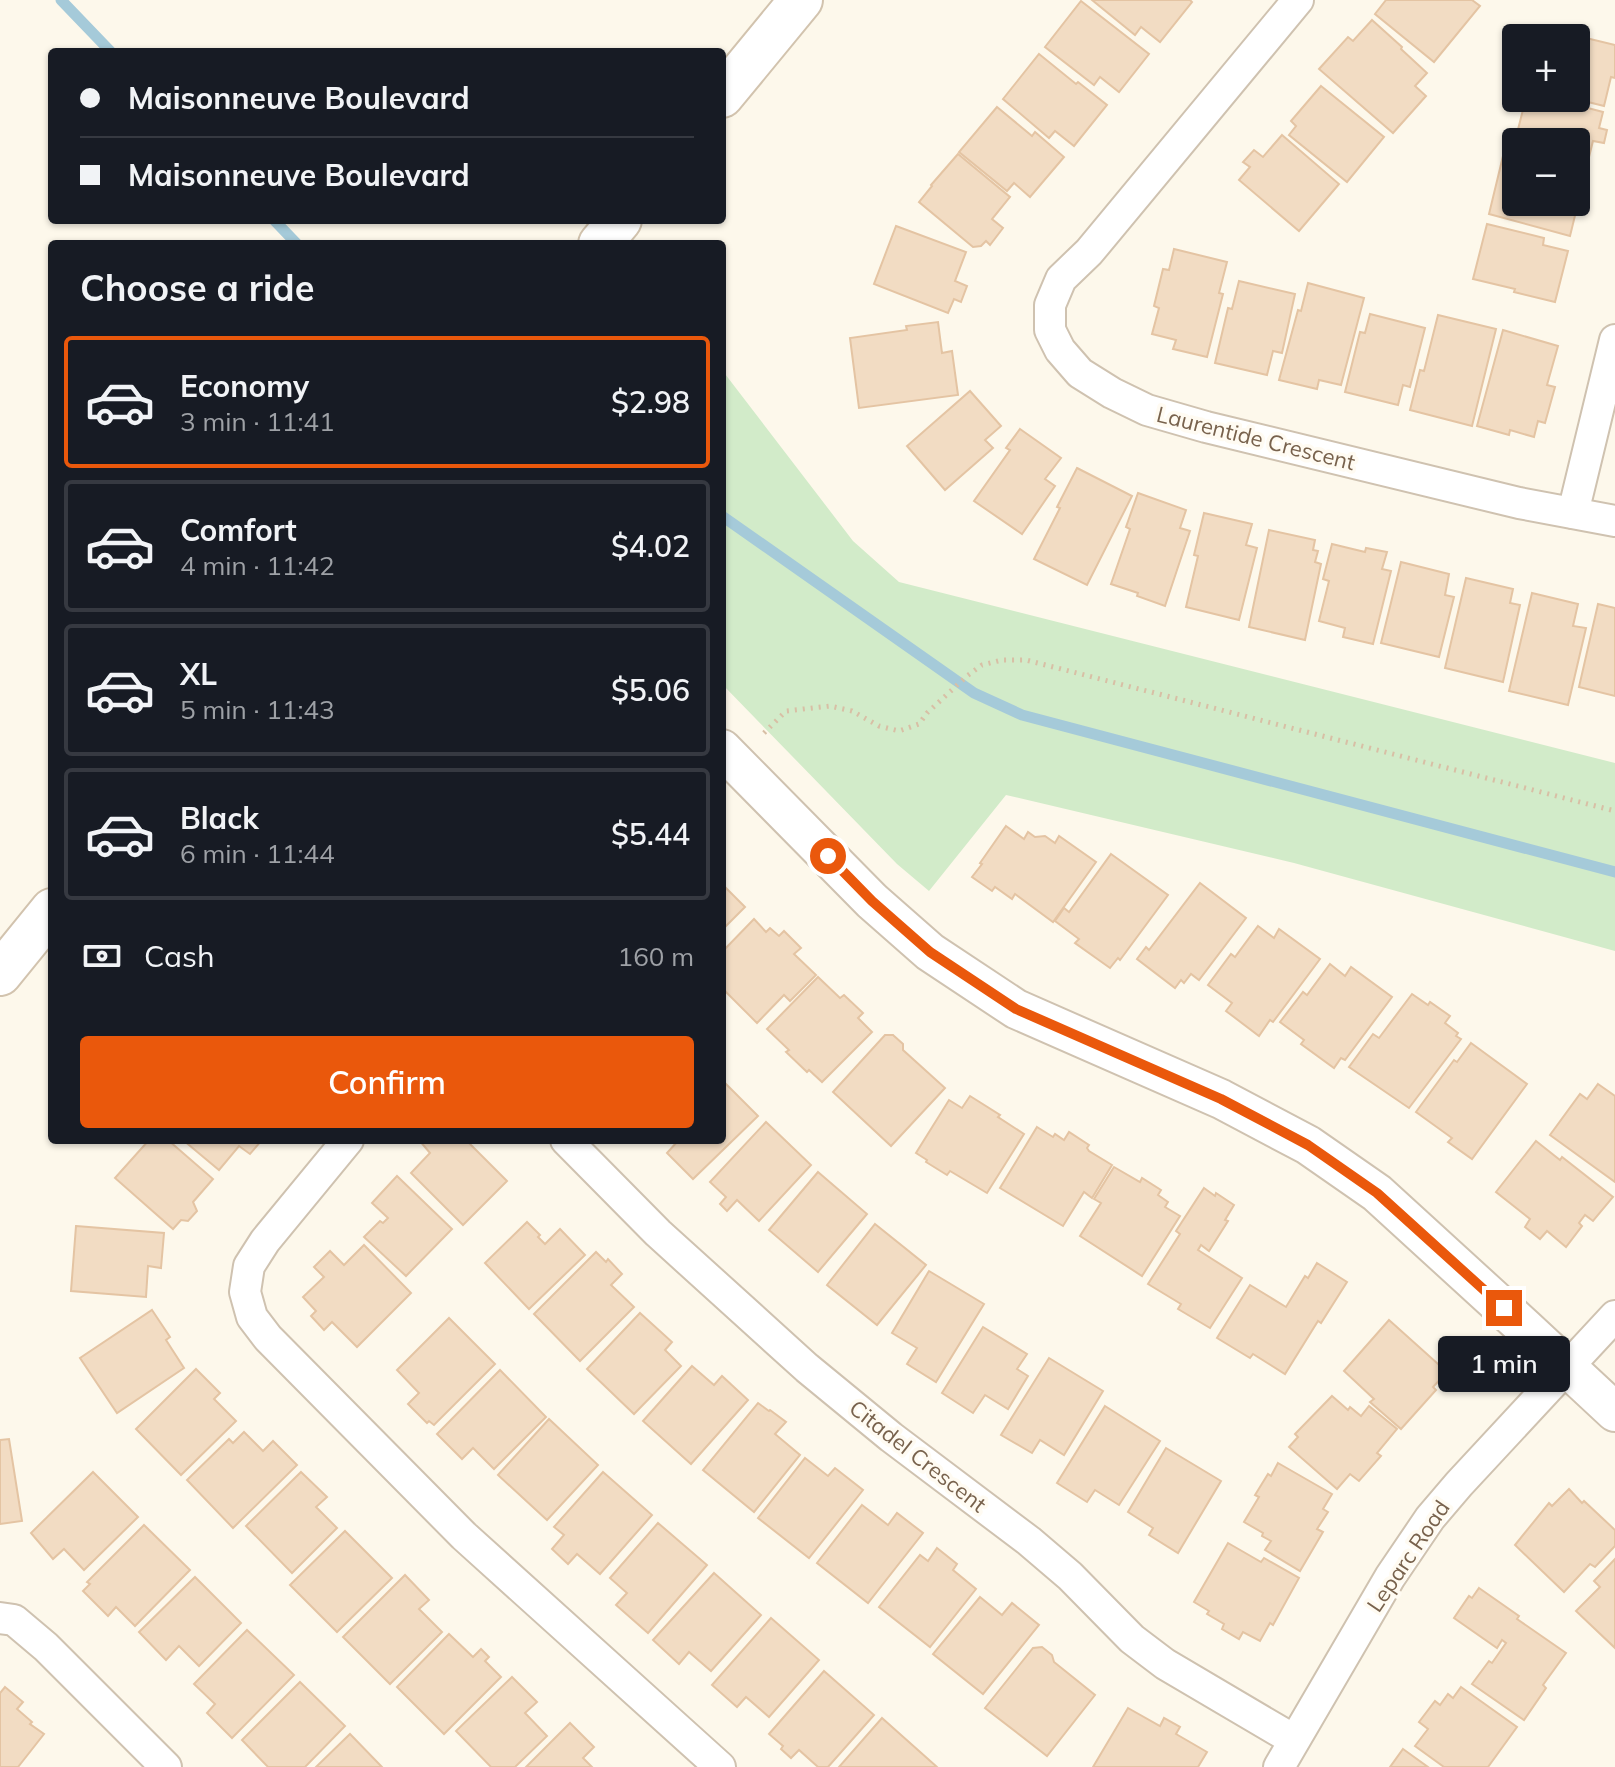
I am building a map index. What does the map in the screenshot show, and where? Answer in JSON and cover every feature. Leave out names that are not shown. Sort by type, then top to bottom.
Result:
[{"type":"main road","points":[[726,91],[801,0]]},
{"type":"main road","points":[[603,240],[617,224]]},
{"type":"main road","points":[[0,974],[48,915]]},
{"type":"street","name":"Laurentide Crescent","points":[[1298,0],[1089,252],[1061,279],[1050,305],[1050,330],[1060,350],[1080,373],[1147,410],[1519,503],[1615,521]]},
{"type":"street","points":[[1573,513],[1615,340]]},
{"type":"street","points":[[726,753],[872,901],[930,952],[1016,1009],[1221,1099],[1308,1145],[1377,1193],[1615,1412]]},
{"type":"street","points":[[345,1144],[265,1241],[249,1266],[245,1292],[252,1317],[268,1338],[464,1536],[720,1767]]},
{"type":"street","name":"Citadel Crescent","points":[[570,1144],[658,1233],[807,1368],[891,1437],[1029,1541],[1070,1576],[1132,1639],[1165,1664],[1294,1740]]},
{"type":"street","name":"Leparc Road","points":[[1279,1767],[1390,1577],[1430,1518],[1615,1316]]},
{"type":"street","points":[[0,1618],[14,1620],[46,1647],[166,1767]]},
{"type":"path","points":[[764,733],[786,711],[830,706],[852,711],[879,726],[899,731],[919,724],[927,713],[982,665],[1002,660],[1026,660],[1615,811]]},
{"type":"green space","points":[[726,375],[853,541],[899,582],[1615,763],[1615,951],[1294,863],[1006,795],[929,891],[897,864],[726,688]]},
{"type":"building","points":[[1092,0],[1192,2],[1160,42],[1141,27],[1135,35]]},
{"type":"building","points":[[1386,0],[1472,0],[1480,6],[1434,62],[1375,14]]},
{"type":"building","points":[[1081,1],[1149,54],[1119,92],[1100,77],[1094,85],[1045,47]]},
{"type":"building","points":[[1372,20],[1427,73],[1415,86],[1426,96],[1393,133],[1319,69],[1348,37],[1353,41]]},
{"type":"building","points":[[1590,39],[1615,45],[1615,78],[1611,77],[1604,106],[1590,102]]},
{"type":"building","points":[[1039,54],[1107,105],[1074,146],[1055,131],[1049,138],[1003,99]]},
{"type":"building","points":[[1321,86],[1384,137],[1347,182],[1289,135],[1296,126],[1291,121]]},
{"type":"building","points":[[997,107],[1032,136],[1035,132],[1064,157],[1030,197],[1014,183],[1007,191],[959,152]]},
{"type":"building","points":[[1590,109],[1603,112],[1599,128],[1607,130],[1604,143],[1593,141],[1590,153],[1590,128],[1518,128],[1522,112],[1590,112]]},
{"type":"building","points":[[1282,135],[1339,184],[1299,231],[1239,180],[1250,167],[1243,162],[1254,150],[1263,157]]},
{"type":"building","points":[[958,154],[1010,197],[992,219],[1003,228],[990,245],[986,241],[981,246],[973,247],[919,202]]},
{"type":"building","points":[[1502,160],[1502,216],[1575,216],[1570,236],[1489,214]]},
{"type":"building","points":[[1487,224],[1544,238],[1543,245],[1568,251],[1555,302],[1473,279]]},
{"type":"building","points":[[896,226],[966,252],[955,281],[967,286],[961,302],[954,299],[948,313],[874,284]]},
{"type":"building","points":[[1174,249],[1227,262],[1219,293],[1223,294],[1207,357],[1173,349],[1176,340],[1152,334],[1159,308],[1154,306],[1163,269],[1169,270]]},
{"type":"building","points":[[1239,281],[1295,294],[1282,353],[1273,351],[1267,375],[1215,363],[1228,308],[1232,309]]},
{"type":"building","points":[[1308,283],[1364,298],[1341,385],[1319,380],[1317,389],[1279,380]]},
{"type":"building","points":[[1370,314],[1425,328],[1410,387],[1403,385],[1398,405],[1345,392],[1360,332],[1365,333]]},
{"type":"building","points":[[1438,315],[1496,329],[1472,426],[1410,410],[1420,370],[1424,371]]},
{"type":"building","points":[[938,322],[942,353],[952,351],[958,395],[859,408],[850,338]]},
{"type":"building","points":[[1503,330],[1558,346],[1547,385],[1555,387],[1545,423],[1538,421],[1534,437],[1510,430],[1509,435],[1477,426]]},
{"type":"building","points":[[970,391],[1001,426],[985,440],[993,448],[945,490],[907,446]]},
{"type":"building","points":[[1020,429],[1061,458],[1045,479],[1055,486],[1022,534],[974,501],[1010,450],[1006,448]]},
{"type":"building","points":[[1077,468],[1132,496],[1087,585],[1034,559]]},
{"type":"building","points":[[1138,493],[1186,510],[1180,528],[1190,531],[1165,606],[1111,584],[1130,529],[1126,527]]},
{"type":"building","points":[[1204,513],[1252,524],[1246,545],[1257,548],[1239,620],[1186,607]]},
{"type":"building","points":[[1269,530],[1315,540],[1313,550],[1318,551],[1315,562],[1321,564],[1305,640],[1249,627]]},
{"type":"building","points":[[1332,544],[1365,552],[1366,548],[1387,552],[1382,569],[1391,571],[1373,644],[1343,637],[1345,628],[1319,621],[1329,581],[1323,579]]},
{"type":"building","points":[[1401,562],[1449,574],[1445,595],[1454,597],[1439,657],[1381,643]]},
{"type":"building","points":[[1466,578],[1513,589],[1510,603],[1520,605],[1503,682],[1445,668]]},
{"type":"building","points":[[1532,593],[1578,604],[1573,626],[1586,628],[1568,705],[1509,691]]},
{"type":"building","points":[[1598,604],[1615,608],[1615,696],[1579,687]]},
{"type":"building","points":[[1006,826],[1024,839],[1028,832],[1035,837],[1045,836],[1055,843],[1059,836],[1096,862],[1053,922],[1015,894],[1012,899],[995,887],[992,891],[972,877]]},
{"type":"building","points":[[1111,854],[1168,895],[1120,960],[1118,958],[1110,968],[1075,943],[1079,939],[1055,921],[1064,908],[1069,912]]},
{"type":"building","points":[[1200,883],[1246,918],[1199,980],[1191,974],[1175,988],[1137,959],[1146,947],[1149,950]]},
{"type":"building","points":[[726,888],[745,907],[726,926]]},
{"type":"building","points":[[754,919],[766,932],[770,928],[779,936],[784,931],[801,948],[794,954],[816,975],[790,1001],[784,995],[757,1023],[726,992],[726,948]]},
{"type":"building","points":[[1258,926],[1274,938],[1279,929],[1320,959],[1259,1036],[1226,1011],[1232,1003],[1208,985],[1231,954],[1235,957]]},
{"type":"building","points":[[1330,964],[1345,976],[1351,967],[1392,997],[1345,1060],[1341,1058],[1334,1068],[1301,1044],[1304,1040],[1280,1022],[1303,992],[1307,995]]},
{"type":"building","points":[[818,977],[840,998],[844,995],[863,1013],[858,1018],[872,1032],[822,1082],[786,1052],[789,1050],[767,1029]]},
{"type":"building","points":[[1412,994],[1450,1016],[1445,1023],[1461,1039],[1409,1108],[1349,1067],[1373,1034],[1379,1038]]},
{"type":"building","points":[[885,1035],[893,1035],[903,1044],[903,1050],[945,1088],[891,1146],[833,1092]]},
{"type":"building","points":[[1471,1043],[1527,1084],[1472,1159],[1448,1142],[1452,1138],[1416,1112],[1454,1060],[1457,1062]]},
{"type":"building","points":[[726,1084],[758,1116],[693,1179],[667,1153],[675,1144],[726,1144]]},
{"type":"building","points":[[1598,1084],[1615,1096],[1615,1182],[1550,1135],[1580,1094],[1587,1099]]},
{"type":"building","points":[[970,1096],[1024,1134],[987,1193],[950,1171],[947,1175],[916,1153],[949,1100],[962,1108]]},
{"type":"building","points":[[766,1122],[811,1165],[759,1221],[737,1200],[727,1211],[720,1204],[726,1197],[710,1182]]},
{"type":"building","points":[[1037,1127],[1064,1140],[1069,1132],[1089,1145],[1089,1151],[1112,1165],[1092,1198],[1084,1192],[1063,1226],[1000,1188]]},
{"type":"building","points":[[1536,1141],[1613,1197],[1593,1221],[1585,1215],[1579,1223],[1582,1226],[1566,1247],[1547,1231],[1540,1239],[1525,1227],[1530,1219],[1496,1192]]},
{"type":"building","points":[[145,1144],[173,1144],[213,1179],[193,1202],[197,1211],[188,1221],[181,1220],[173,1229],[115,1178]]},
{"type":"building","points":[[188,1144],[259,1144],[250,1154],[239,1146],[219,1170]]},
{"type":"building","points":[[422,1144],[470,1144],[507,1181],[463,1225],[411,1173],[430,1153]]},
{"type":"building","points":[[1114,1167],[1140,1182],[1142,1178],[1161,1190],[1158,1195],[1168,1202],[1165,1207],[1180,1216],[1142,1276],[1080,1236],[1101,1203],[1094,1199]]},
{"type":"building","points":[[818,1172],[867,1214],[818,1272],[769,1230]]},
{"type":"building","points":[[397,1176],[452,1229],[406,1276],[364,1237],[380,1221],[383,1223],[388,1218],[372,1203]]},
{"type":"building","points":[[1204,1188],[1234,1205],[1209,1251],[1201,1245],[1198,1250],[1242,1278],[1210,1328],[1178,1309],[1181,1304],[1148,1284],[1180,1234],[1176,1231]]},
{"type":"building","points":[[527,1222],[545,1244],[560,1229],[585,1255],[529,1309],[485,1263]]},
{"type":"building","points":[[875,1224],[926,1265],[877,1325],[827,1285]]},
{"type":"building","points":[[76,1226],[164,1233],[161,1268],[148,1266],[146,1297],[71,1291]]},
{"type":"building","points":[[364,1245],[411,1293],[357,1347],[332,1322],[324,1330],[311,1316],[316,1311],[303,1297],[324,1277],[314,1267],[330,1251],[344,1265]]},
{"type":"building","points":[[596,1252],[606,1262],[608,1259],[622,1274],[611,1285],[634,1307],[580,1361],[534,1314]]},
{"type":"building","points":[[1317,1263],[1347,1282],[1285,1374],[1253,1354],[1250,1358],[1217,1338],[1250,1285],[1286,1307]]},
{"type":"building","points":[[929,1271],[984,1304],[936,1382],[907,1364],[917,1348],[892,1333]]},
{"type":"building","points":[[152,1310],[170,1337],[166,1340],[184,1368],[117,1413],[80,1358]]},
{"type":"building","points":[[640,1313],[672,1342],[665,1350],[681,1366],[634,1414],[587,1369]]},
{"type":"building","points":[[449,1318],[495,1364],[434,1425],[429,1421],[427,1423],[408,1404],[419,1393],[397,1370]]},
{"type":"building","points":[[1389,1320],[1447,1372],[1433,1387],[1436,1390],[1401,1429],[1370,1402],[1374,1399],[1344,1371]]},
{"type":"building","points":[[983,1327],[1027,1354],[1017,1369],[1028,1376],[1008,1409],[985,1395],[973,1413],[942,1393]]},
{"type":"building","points":[[1049,1358],[1103,1391],[1064,1455],[1040,1440],[1032,1453],[1001,1435]]},
{"type":"building","points":[[692,1366],[714,1385],[722,1376],[748,1400],[691,1464],[643,1421]]},
{"type":"building","points":[[196,1369],[220,1393],[214,1399],[236,1421],[181,1475],[136,1429]]},
{"type":"building","points":[[500,1370],[546,1417],[494,1469],[473,1448],[462,1459],[437,1434]]},
{"type":"building","points":[[1332,1396],[1348,1410],[1350,1407],[1361,1416],[1369,1406],[1397,1429],[1377,1453],[1381,1456],[1359,1481],[1350,1474],[1337,1489],[1289,1447],[1298,1437],[1295,1434]]},
{"type":"building","points":[[758,1403],[786,1422],[775,1434],[800,1455],[754,1512],[703,1470]]},
{"type":"building","points":[[1105,1406],[1160,1441],[1119,1505],[1095,1490],[1087,1502],[1057,1483]]},
{"type":"building","points":[[549,1419],[598,1465],[547,1520],[498,1475]]},
{"type":"building","points":[[244,1432],[263,1451],[273,1441],[297,1465],[233,1528],[187,1480],[229,1439],[233,1443]]},
{"type":"building","points":[[9,1439],[22,1521],[0,1524],[0,1440]]},
{"type":"building","points":[[1166,1448],[1221,1481],[1178,1553],[1149,1535],[1153,1528],[1128,1512]]},
{"type":"building","points":[[805,1458],[828,1476],[835,1468],[863,1490],[809,1558],[758,1518]]},
{"type":"building","points":[[1278,1463],[1332,1494],[1323,1509],[1328,1512],[1317,1529],[1323,1532],[1300,1571],[1265,1550],[1271,1541],[1244,1522],[1259,1497],[1255,1495]]},
{"type":"building","points":[[93,1472],[138,1517],[84,1570],[64,1549],[53,1559],[31,1533]]},
{"type":"building","points":[[301,1472],[327,1497],[316,1507],[337,1528],[292,1573],[246,1526]]},
{"type":"building","points":[[603,1472],[652,1515],[600,1574],[577,1554],[568,1564],[552,1549],[564,1535],[554,1527]]},
{"type":"building","points":[[1569,1489],[1615,1530],[1615,1546],[1595,1567],[1590,1564],[1564,1592],[1515,1545],[1549,1503],[1552,1506]]},
{"type":"building","points":[[862,1505],[888,1525],[897,1513],[923,1533],[868,1603],[817,1563]]},
{"type":"building","points":[[658,1523],[707,1565],[648,1633],[616,1605],[627,1593],[610,1578]]},
{"type":"building","points":[[144,1525],[190,1570],[135,1626],[116,1607],[108,1616],[83,1591],[90,1584],[87,1582]]},
{"type":"building","points":[[345,1531],[392,1578],[337,1632],[290,1585]]},
{"type":"building","points":[[1228,1543],[1261,1562],[1264,1558],[1299,1578],[1273,1625],[1270,1623],[1260,1641],[1243,1632],[1239,1639],[1222,1629],[1224,1624],[1194,1602]]},
{"type":"building","points":[[937,1548],[957,1564],[953,1570],[976,1589],[930,1647],[879,1607],[920,1555],[928,1561]]},
{"type":"building","points":[[1615,1559],[1615,1648],[1576,1611],[1600,1587],[1594,1581]]},
{"type":"building","points":[[714,1573],[761,1615],[711,1671],[689,1652],[679,1664],[653,1640]]},
{"type":"building","points":[[405,1575],[429,1600],[419,1609],[442,1632],[390,1684],[343,1637]]},
{"type":"building","points":[[195,1577],[241,1623],[199,1666],[179,1646],[166,1660],[139,1632]]},
{"type":"building","points":[[1479,1588],[1566,1653],[1543,1685],[1546,1688],[1524,1720],[1472,1684],[1506,1643],[1502,1640],[1497,1648],[1454,1618],[1469,1596],[1472,1598]]},
{"type":"building","points":[[980,1597],[1002,1615],[1012,1603],[1039,1625],[983,1694],[933,1654]]},
{"type":"building","points":[[771,1618],[819,1660],[769,1717],[746,1697],[737,1707],[712,1685]]},
{"type":"building","points":[[247,1630],[294,1675],[232,1738],[207,1713],[215,1704],[194,1684]]},
{"type":"building","points":[[449,1634],[473,1657],[481,1649],[489,1657],[485,1661],[501,1677],[444,1734],[397,1687]]},
{"type":"building","points":[[1042,1647],[1052,1655],[1054,1662],[1095,1695],[1047,1756],[985,1708],[1033,1648]]},
{"type":"building","points":[[824,1671],[874,1715],[828,1767],[818,1767],[799,1750],[791,1758],[769,1734]]},
{"type":"building","points":[[512,1677],[537,1702],[525,1713],[547,1736],[515,1767],[491,1767],[456,1731]]},
{"type":"building","points":[[300,1682],[345,1726],[305,1767],[268,1767],[242,1740]]},
{"type":"building","points":[[5,1687],[23,1702],[17,1709],[44,1734],[18,1767],[0,1767],[0,1693]]},
{"type":"building","points":[[1461,1687],[1517,1727],[1488,1767],[1444,1767],[1415,1746],[1428,1729],[1419,1722],[1435,1701],[1440,1705],[1448,1694],[1453,1698]]},
{"type":"building","points":[[1128,1708],[1160,1726],[1164,1718],[1180,1727],[1176,1734],[1207,1752],[1198,1767],[1093,1767]]},
{"type":"building","points":[[882,1718],[937,1767],[839,1767]]},
{"type":"building","points":[[570,1723],[594,1747],[583,1758],[592,1767],[526,1767]]},
{"type":"building","points":[[350,1734],[382,1767],[316,1767]]},
{"type":"building","points":[[1403,1749],[1428,1767],[1390,1767]]},
{"type":"waterway","points":[[61,0],[107,48]]},
{"type":"waterway","points":[[278,224],[293,240]]},
{"type":"waterway","points":[[726,519],[974,693],[1022,715],[1615,872]]},
{"type":"route","points":[[828,856],[872,901],[930,952],[1016,1009],[1221,1099],[1308,1145],[1377,1193],[1504,1308]]}]
